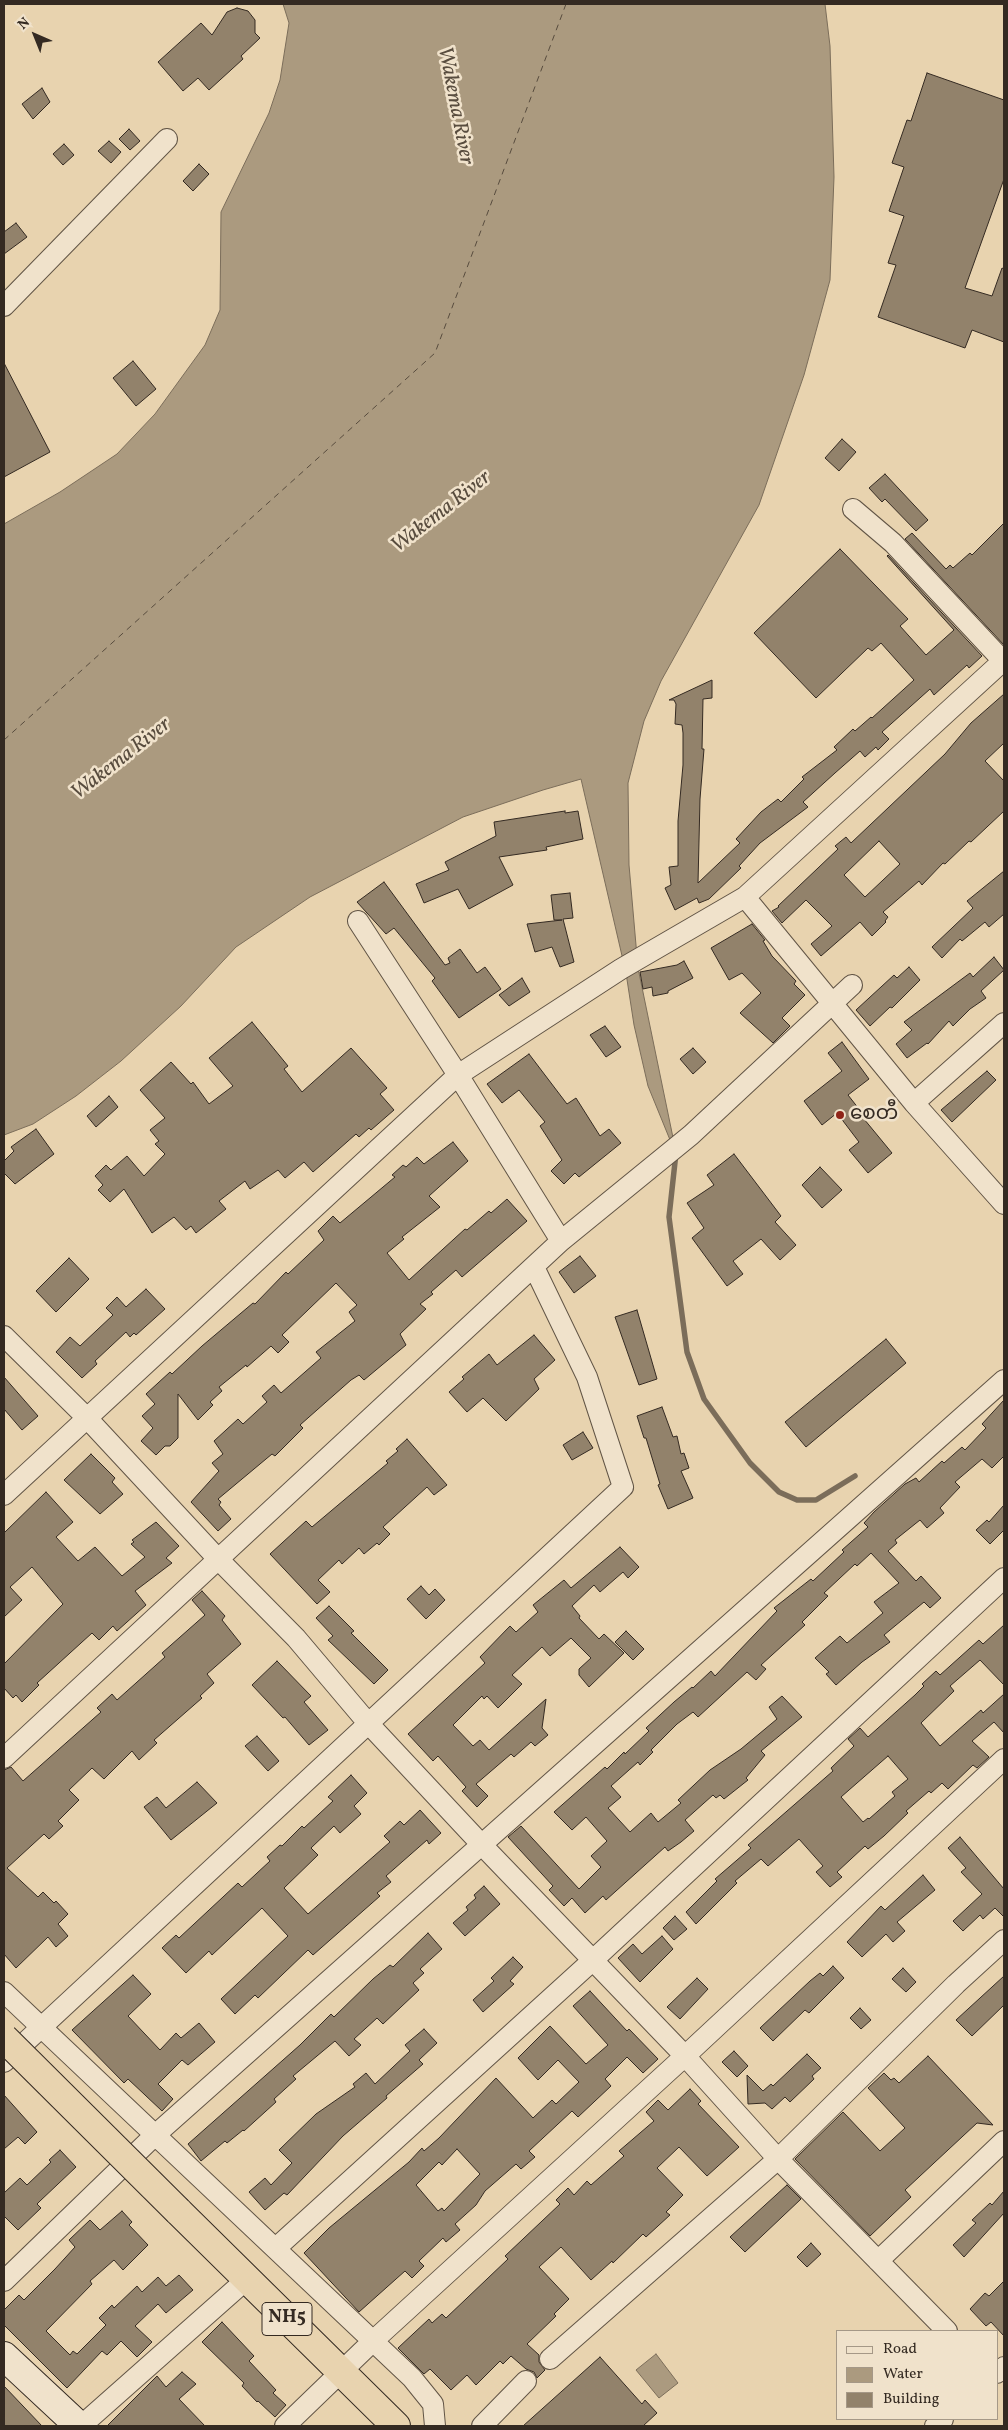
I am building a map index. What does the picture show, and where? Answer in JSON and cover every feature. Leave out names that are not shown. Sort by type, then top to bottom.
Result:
[{"type":"highway","name":"NH5","points":[[4,2038],[247,2278],[340,2373],[396,2426]]},
{"type":"street","points":[[4,306],[167,139]]},
{"type":"street","points":[[4,1495],[86,1417],[458,1075],[630,964],[745,897],[1004,661],[893,543],[853,509]]},
{"type":"street","points":[[745,897],[914,1103],[1004,1204]]},
{"type":"street","points":[[358,921],[458,1075],[561,1241]]},
{"type":"street","points":[[4,1758],[561,1241],[691,1135],[852,985]]},
{"type":"street","points":[[914,1103],[1004,1023]]},
{"type":"street","points":[[4,2062],[39,2027],[367,1722],[623,1487],[587,1377],[534,1267]]},
{"type":"street","points":[[4,1336],[86,1417],[218,1559],[296,1638],[367,1722],[481,1844],[685,2056],[778,2158],[946,2330]]},
{"type":"street","points":[[4,2281],[154,2136],[1004,1380]]},
{"type":"street","points":[[276,2248],[592,1961],[1004,1578]]},
{"type":"street","points":[[284,2426],[373,2341],[685,2056],[1004,1759]]},
{"type":"street","points":[[550,2359],[778,2158],[956,1984],[1004,1940]]},
{"type":"street","points":[[4,1992],[154,2136],[276,2248],[412,2378],[433,2404],[435,2426]]},
{"type":"street","points":[[878,2261],[1004,2141]]},
{"type":"street","points":[[4,2356],[80,2426],[247,2278]]},
{"type":"street","points":[[482,2426],[526,2380]]},
{"type":"water","name":"Wakema River","points":[[283,4],[825,4],[830,46],[834,177],[830,280],[804,375],[759,505],[661,681],[644,721],[628,783],[629,865],[638,968],[677,1157],[648,1086],[634,1025],[626,973],[581,779],[463,817],[310,897],[236,947],[181,1006],[121,1061],[76,1096],[33,1124],[4,1135],[4,524],[60,492],[117,454],[155,414],[205,345],[220,310],[221,212],[269,113],[280,80],[289,23]]},
{"type":"water","points":[[656,2354],[678,2383],[659,2398],[636,2370]]},
{"type":"building","points":[[237,8],[248,11],[255,20],[255,33],[260,38],[241,56],[243,59],[209,90],[198,78],[183,91],[158,62],[201,23],[212,35],[227,12]]},
{"type":"building","points":[[927,73],[1004,100],[1004,179],[965,288],[992,296],[1002,268],[1004,269],[1004,342],[972,330],[965,348],[878,317],[896,265],[888,263],[904,216],[889,211],[904,167],[892,163],[907,120],[911,121]]},
{"type":"building","points":[[42,88],[50,102],[33,119],[22,104]]},
{"type":"building","points":[[129,129],[140,141],[130,150],[119,139]]},
{"type":"building","points":[[109,141],[121,152],[111,163],[98,151]]},
{"type":"building","points":[[64,144],[74,155],[63,165],[53,154]]},
{"type":"building","points":[[199,164],[209,174],[193,191],[183,181]]},
{"type":"building","points":[[16,223],[27,237],[4,254],[4,232]]},
{"type":"building","points":[[133,361],[156,389],[136,406],[113,378]]},
{"type":"building","points":[[4,363],[50,452],[4,477]]},
{"type":"building","points":[[842,439],[856,452],[839,471],[825,458]]},
{"type":"building","points":[[885,474],[928,520],[916,531],[885,499],[882,502],[869,488]]},
{"type":"building","points":[[1004,523],[1004,645],[905,539],[912,533],[946,569],[950,565],[953,568],[970,553],[972,555]]},
{"type":"building","points":[[840,549],[908,619],[900,626],[926,655],[954,630],[888,555],[982,656],[969,668],[967,665],[934,695],[930,689],[882,732],[889,739],[878,750],[876,747],[865,757],[860,751],[835,773],[803,802],[808,807],[760,843],[739,866],[741,868],[709,899],[699,903],[697,898],[675,910],[665,888],[671,885],[669,867],[678,866],[678,821],[683,765],[683,733],[682,725],[675,724],[676,704],[674,700],[669,700],[712,680],[712,698],[703,699],[702,749],[704,749],[700,799],[698,883],[740,843],[736,839],[761,812],[778,799],[781,802],[804,779],[802,777],[837,750],[834,747],[853,729],[855,731],[872,718],[914,680],[881,643],[872,651],[868,648],[816,698],[754,633]]},
{"type":"building","points":[[1004,694],[1004,743],[985,761],[1004,781],[1004,811],[971,842],[969,841],[945,864],[943,863],[922,885],[919,881],[883,912],[888,917],[886,922],[872,936],[860,922],[821,956],[811,944],[832,926],[806,900],[782,923],[772,911],[779,907],[838,849],[835,846],[846,837],[851,843],[945,754],[971,723]],"holes":[[[879,841],[900,864],[865,897],[844,875]]]},
{"type":"building","points":[[565,811],[565,813],[578,811],[583,839],[546,847],[547,850],[499,857],[513,885],[469,909],[458,889],[424,903],[416,884],[449,870],[445,862],[496,836],[494,822]]},
{"type":"building","points":[[1004,871],[1004,914],[989,927],[985,922],[962,941],[960,939],[942,958],[932,947],[973,908],[967,901]]},
{"type":"building","points":[[384,882],[445,965],[450,963],[448,958],[460,949],[477,973],[485,967],[501,989],[459,1018],[432,981],[435,978],[394,928],[386,934],[357,902]]},
{"type":"building","points":[[570,893],[573,918],[563,919],[574,962],[560,967],[552,947],[535,952],[527,924],[562,920],[554,920],[551,895]]},
{"type":"building","points":[[752,924],[765,940],[763,941],[772,956],[796,981],[794,984],[805,995],[782,1018],[790,1026],[773,1043],[740,1013],[761,993],[742,973],[729,980],[711,948]]},
{"type":"building","points":[[994,957],[1004,970],[981,991],[986,998],[970,1009],[953,1026],[949,1021],[928,1044],[907,1058],[896,1044],[912,1030],[904,1022],[970,973],[973,977]]},
{"type":"building","points":[[684,961],[693,978],[668,991],[668,993],[653,996],[652,987],[643,989],[640,972],[677,965]]},
{"type":"building","points":[[909,967],[920,980],[892,1008],[890,1007],[870,1026],[856,1010],[894,975],[897,978]]},
{"type":"building","points":[[522,978],[530,992],[509,1006],[499,995]]},
{"type":"building","points":[[252,1022],[288,1066],[284,1069],[302,1092],[351,1048],[387,1088],[380,1094],[394,1110],[371,1130],[369,1128],[359,1137],[356,1134],[313,1172],[304,1162],[285,1178],[278,1170],[250,1189],[245,1181],[219,1201],[226,1209],[196,1233],[191,1226],[186,1230],[174,1217],[152,1233],[124,1189],[110,1202],[98,1190],[103,1185],[95,1176],[106,1165],[111,1170],[127,1156],[144,1176],[165,1154],[155,1144],[159,1141],[150,1130],[165,1118],[140,1090],[171,1062],[191,1084],[193,1082],[209,1104],[233,1086],[209,1058]]},
{"type":"building","points":[[605,1026],[621,1047],[606,1057],[590,1035]]},
{"type":"building","points":[[842,1042],[869,1079],[848,1095],[866,1118],[864,1119],[892,1153],[868,1173],[849,1150],[859,1142],[837,1113],[822,1125],[804,1101],[842,1071],[828,1053]]},
{"type":"building","points":[[693,1048],[706,1062],[693,1074],[680,1059]]},
{"type":"building","points":[[529,1054],[567,1104],[576,1098],[600,1136],[609,1129],[621,1143],[579,1177],[575,1173],[564,1184],[551,1171],[562,1160],[540,1126],[545,1122],[519,1090],[502,1103],[487,1084]]},
{"type":"building","points":[[987,1071],[996,1080],[952,1122],[941,1110]]},
{"type":"building","points":[[109,1096],[118,1107],[96,1127],[87,1116]]},
{"type":"building","points":[[36,1129],[54,1154],[15,1184],[4,1173],[4,1161],[14,1151],[11,1147]]},
{"type":"building","points":[[453,1142],[468,1161],[429,1196],[440,1207],[402,1237],[404,1239],[387,1253],[409,1280],[465,1229],[467,1230],[489,1211],[491,1213],[507,1199],[527,1221],[462,1277],[456,1270],[431,1292],[433,1294],[420,1304],[426,1309],[400,1334],[406,1345],[364,1380],[359,1375],[351,1380],[300,1425],[303,1428],[275,1456],[272,1454],[218,1499],[221,1502],[219,1505],[231,1519],[218,1531],[191,1502],[219,1471],[212,1463],[223,1454],[214,1441],[238,1419],[243,1424],[267,1402],[262,1396],[274,1385],[281,1393],[321,1358],[316,1352],[355,1321],[349,1312],[357,1305],[336,1283],[282,1335],[289,1342],[278,1353],[271,1346],[247,1367],[246,1365],[219,1387],[222,1391],[210,1402],[213,1405],[198,1420],[178,1394],[178,1438],[170,1446],[165,1446],[156,1455],[141,1441],[153,1428],[142,1416],[155,1404],[146,1394],[170,1372],[172,1374],[253,1303],[255,1304],[286,1272],[288,1274],[324,1240],[318,1231],[333,1216],[340,1223],[395,1177],[392,1175],[403,1165],[406,1167],[417,1157],[424,1164]]},
{"type":"building","points":[[734,1154],[781,1216],[775,1222],[796,1245],[780,1260],[761,1239],[733,1261],[743,1274],[727,1286],[692,1238],[704,1228],[687,1203],[714,1185],[707,1175]]},
{"type":"building","points":[[820,1167],[842,1190],[822,1208],[802,1185]]},
{"type":"building","points":[[580,1256],[596,1276],[574,1293],[559,1272]]},
{"type":"building","points":[[69,1258],[89,1279],[56,1312],[36,1291]]},
{"type":"building","points":[[146,1289],[165,1309],[136,1335],[134,1333],[130,1337],[126,1332],[95,1361],[97,1364],[82,1378],[56,1352],[70,1337],[80,1346],[113,1315],[106,1308],[117,1297],[126,1307]]},
{"type":"building","points":[[637,1310],[657,1379],[639,1385],[615,1317]]},
{"type":"building","points":[[534,1335],[555,1360],[534,1379],[539,1389],[506,1421],[483,1398],[467,1412],[449,1392],[464,1379],[462,1377],[489,1354],[497,1365]]},
{"type":"building","points":[[886,1339],[906,1363],[806,1447],[785,1422]]},
{"type":"building","points":[[4,1377],[38,1416],[22,1430],[4,1409]]},
{"type":"building","points":[[1004,1400],[1004,1456],[992,1468],[982,1459],[955,1482],[960,1487],[940,1508],[944,1513],[927,1528],[920,1520],[895,1540],[897,1543],[888,1551],[916,1581],[921,1576],[941,1598],[930,1608],[924,1602],[884,1635],[890,1642],[862,1662],[836,1685],[826,1674],[829,1672],[815,1658],[840,1636],[847,1643],[883,1613],[874,1602],[899,1583],[871,1553],[857,1566],[855,1564],[824,1593],[828,1596],[802,1622],[805,1625],[761,1665],[766,1669],[756,1680],[747,1672],[698,1717],[693,1712],[677,1724],[651,1750],[653,1752],[640,1765],[638,1762],[611,1786],[621,1797],[608,1808],[630,1832],[651,1813],[658,1822],[681,1803],[678,1800],[710,1770],[741,1749],[777,1719],[769,1707],[782,1696],[802,1717],[761,1751],[765,1755],[746,1778],[748,1780],[724,1799],[720,1795],[716,1798],[713,1795],[685,1820],[694,1831],[681,1842],[668,1851],[665,1847],[606,1900],[603,1896],[585,1913],[572,1898],[564,1906],[549,1890],[553,1886],[508,1837],[521,1826],[579,1889],[601,1867],[591,1856],[607,1841],[586,1817],[572,1830],[554,1812],[605,1767],[607,1769],[624,1752],[625,1754],[649,1731],[646,1728],[674,1702],[711,1671],[715,1676],[777,1611],[774,1608],[811,1579],[813,1581],[844,1552],[842,1550],[868,1527],[864,1523],[905,1484],[916,1478],[919,1482],[942,1461],[944,1463],[962,1447],[965,1450],[986,1428],[982,1424]]},
{"type":"building","points":[[662,1407],[673,1437],[677,1436],[681,1454],[684,1453],[689,1468],[681,1471],[693,1498],[668,1509],[658,1485],[660,1484],[646,1438],[644,1438],[637,1416]]},
{"type":"building","points":[[583,1432],[593,1448],[572,1460],[563,1445]]},
{"type":"building","points":[[407,1439],[447,1485],[434,1495],[427,1487],[383,1527],[390,1534],[379,1545],[377,1543],[364,1554],[359,1548],[342,1564],[339,1560],[318,1580],[330,1592],[317,1604],[270,1554],[306,1521],[312,1527],[388,1463],[386,1461],[398,1451],[396,1449]]},
{"type":"building","points":[[91,1454],[115,1478],[112,1482],[123,1494],[100,1514],[64,1480]]},
{"type":"building","points":[[46,1492],[73,1522],[56,1537],[78,1561],[95,1547],[122,1576],[145,1557],[131,1544],[134,1542],[132,1540],[156,1522],[179,1546],[166,1558],[172,1563],[135,1591],[146,1605],[117,1631],[113,1626],[99,1640],[92,1633],[37,1683],[39,1685],[22,1702],[16,1695],[13,1698],[4,1688],[4,1664],[63,1604],[32,1567],[10,1587],[22,1600],[4,1617],[4,1533]]},
{"type":"building","points":[[1004,1505],[1004,1530],[990,1544],[976,1530],[987,1520],[989,1522]]},
{"type":"building","points":[[620,1547],[639,1567],[628,1578],[623,1572],[600,1592],[594,1585],[572,1606],[580,1616],[579,1618],[599,1639],[604,1634],[624,1653],[589,1687],[579,1675],[579,1669],[591,1658],[571,1638],[550,1656],[542,1647],[512,1675],[522,1684],[498,1708],[487,1696],[484,1699],[482,1696],[453,1725],[473,1746],[480,1740],[489,1750],[546,1699],[542,1728],[548,1735],[535,1746],[531,1742],[514,1757],[511,1754],[476,1784],[488,1796],[477,1807],[462,1791],[466,1787],[438,1756],[433,1761],[408,1734],[485,1663],[480,1657],[510,1626],[516,1632],[538,1612],[533,1605],[564,1580],[571,1588]]},
{"type":"building","points":[[421,1586],[429,1595],[435,1589],[445,1600],[426,1619],[407,1599]]},
{"type":"building","points":[[202,1591],[225,1616],[222,1620],[241,1644],[207,1674],[214,1683],[200,1696],[202,1698],[154,1740],[157,1743],[139,1760],[132,1751],[104,1779],[92,1768],[69,1790],[79,1800],[58,1821],[63,1826],[49,1839],[44,1834],[7,1868],[38,1897],[43,1892],[54,1903],[56,1901],[68,1914],[58,1924],[68,1936],[56,1947],[48,1937],[16,1968],[4,1954],[4,1770],[11,1767],[23,1781],[101,1712],[97,1708],[112,1694],[117,1700],[165,1657],[162,1653],[205,1615],[192,1600]]},
{"type":"building","points":[[329,1606],[354,1631],[351,1633],[388,1670],[374,1684],[328,1640],[333,1636],[316,1618]]},
{"type":"building","points":[[1004,1625],[1004,1685],[980,1660],[950,1686],[954,1691],[921,1723],[940,1746],[981,1710],[983,1713],[1004,1694],[1004,1733],[994,1722],[972,1741],[989,1757],[977,1768],[973,1765],[948,1789],[942,1783],[931,1793],[929,1791],[906,1811],[908,1813],[884,1836],[868,1849],[865,1846],[837,1872],[842,1877],[830,1887],[816,1872],[823,1866],[799,1839],[768,1866],[761,1859],[735,1881],[737,1883],[696,1924],[686,1912],[717,1881],[715,1879],[751,1848],[748,1845],[833,1771],[831,1768],[854,1746],[848,1739],[860,1728],[868,1737],[915,1695],[924,1686],[922,1684],[936,1671],[940,1675],[979,1640],[983,1644]],"holes":[[[888,1756],[908,1779],[892,1792],[895,1796],[863,1822],[841,1797]]]},
{"type":"building","points":[[626,1631],[644,1649],[633,1660],[615,1642]]},
{"type":"building","points":[[277,1661],[311,1696],[304,1702],[328,1730],[309,1745],[285,1717],[283,1718],[252,1685]]},
{"type":"building","points":[[257,1736],[279,1761],[268,1771],[245,1746]]},
{"type":"building","points":[[351,1775],[367,1793],[354,1806],[361,1814],[340,1833],[334,1826],[311,1848],[318,1855],[284,1888],[308,1914],[390,1842],[384,1836],[400,1821],[404,1825],[420,1810],[441,1833],[429,1844],[427,1840],[386,1876],[391,1882],[377,1893],[380,1896],[313,1955],[308,1950],[258,1998],[255,1995],[235,2014],[221,1999],[288,1936],[262,1908],[212,1955],[209,1951],[186,1973],[162,1948],[176,1935],[179,1938],[238,1883],[242,1887],[270,1861],[267,1857],[280,1845],[282,1846],[302,1826],[304,1828],[333,1801],[328,1797]]},
{"type":"building","points":[[197,1782],[217,1803],[171,1840],[144,1807],[157,1797],[166,1808]]},
{"type":"building","points":[[960,1837],[1004,1889],[1004,1917],[995,1908],[983,1919],[980,1915],[963,1931],[953,1921],[982,1894],[961,1872],[966,1868],[948,1848]]},
{"type":"building","points":[[923,1875],[935,1890],[897,1922],[905,1931],[893,1942],[886,1934],[862,1957],[847,1942],[881,1906],[885,1910]]},
{"type":"building","points":[[484,1886],[500,1904],[465,1936],[453,1923],[468,1910],[466,1907],[476,1898],[474,1895]]},
{"type":"building","points":[[675,1916],[687,1929],[674,1940],[663,1928]]},
{"type":"building","points":[[428,1933],[442,1949],[420,1969],[424,1973],[413,1983],[419,1990],[383,2024],[377,2018],[354,2039],[361,2045],[349,2056],[335,2041],[293,2076],[296,2079],[274,2099],[276,2102],[244,2131],[227,2143],[225,2141],[201,2161],[188,2144],[300,2045],[331,2014],[334,2017],[373,1979],[390,1965],[393,1967]]},
{"type":"building","points":[[662,1936],[673,1949],[640,1982],[618,1958],[633,1944],[642,1954]]},
{"type":"building","points":[[513,1957],[523,1967],[510,1981],[514,1984],[483,2012],[473,2000],[494,1981],[491,1978]]},
{"type":"building","points":[[833,1966],[844,1978],[809,2013],[805,2010],[773,2041],[760,2028],[810,1981],[820,1973],[823,1976]]},
{"type":"building","points":[[903,1968],[916,1982],[906,1992],[892,1979]]},
{"type":"building","points":[[133,1975],[151,1994],[128,2016],[160,2050],[176,2033],[181,2038],[199,2023],[215,2042],[188,2065],[182,2060],[158,2084],[173,2099],[162,2111],[128,2079],[124,2083],[72,2030]]},
{"type":"building","points":[[1004,1976],[1004,2005],[972,2036],[956,2020]]},
{"type":"building","points":[[697,1978],[708,1989],[680,2019],[667,2007]]},
{"type":"building","points":[[590,1991],[627,2031],[629,2029],[658,2059],[643,2073],[627,2057],[605,2079],[611,2086],[578,2117],[572,2111],[529,2151],[535,2157],[521,2169],[516,2164],[485,2191],[476,2205],[455,2224],[460,2230],[446,2242],[443,2238],[419,2261],[424,2266],[412,2278],[405,2271],[359,2312],[304,2253],[329,2228],[409,2162],[422,2148],[424,2151],[439,2138],[496,2078],[533,2118],[552,2100],[556,2104],[579,2082],[558,2060],[538,2080],[518,2058],[550,2026],[586,2064],[608,2045],[573,2006]],"holes":[[[457,2149],[480,2174],[444,2211],[442,2208],[438,2211],[416,2185],[439,2162],[442,2165]]]},
{"type":"building","points":[[860,2008],[871,2020],[861,2029],[850,2018]]},
{"type":"building","points":[[424,2029],[437,2043],[419,2060],[423,2064],[343,2136],[287,2195],[284,2193],[265,2210],[249,2192],[265,2178],[271,2185],[292,2163],[279,2150],[316,2114],[355,2087],[353,2084],[366,2073],[375,2084],[410,2051],[405,2045]]},
{"type":"building","points":[[734,2051],[748,2066],[737,2077],[722,2062]]},
{"type":"building","points":[[807,2054],[821,2068],[812,2076],[814,2079],[790,2102],[785,2097],[772,2109],[765,2103],[748,2104],[747,2075],[763,2091],[771,2084],[773,2086]]},
{"type":"building","points":[[928,2056],[993,2125],[977,2123],[905,2190],[911,2197],[870,2236],[795,2159],[843,2112],[880,2151],[905,2128],[868,2088],[884,2073],[891,2080],[894,2078],[899,2083]]},
{"type":"building","points":[[690,2089],[701,2101],[698,2104],[739,2147],[707,2176],[679,2147],[657,2168],[683,2195],[666,2212],[670,2215],[646,2237],[643,2234],[613,2263],[612,2261],[591,2280],[561,2247],[539,2267],[569,2299],[554,2314],[556,2316],[527,2344],[539,2355],[539,2362],[545,2370],[537,2378],[534,2372],[526,2369],[511,2356],[503,2364],[500,2361],[476,2385],[467,2375],[451,2390],[430,2369],[424,2374],[398,2348],[429,2319],[432,2323],[442,2314],[446,2318],[508,2259],[505,2256],[560,2204],[556,2200],[568,2188],[574,2195],[587,2181],[591,2185],[624,2156],[619,2151],[654,2121],[646,2112],[658,2100],[668,2110]]},
{"type":"building","points":[[4,2095],[37,2132],[25,2144],[18,2137],[4,2149]]},
{"type":"building","points":[[60,2150],[76,2167],[37,2204],[41,2208],[18,2230],[4,2216],[4,2193],[20,2178],[27,2185],[51,2162],[49,2160]]},
{"type":"building","points":[[787,2185],[801,2199],[745,2252],[730,2237]]},
{"type":"building","points":[[1004,2191],[1004,2213],[964,2257],[953,2245],[976,2223],[972,2220],[990,2203],[992,2205]]},
{"type":"building","points":[[122,2211],[132,2222],[129,2225],[148,2245],[123,2270],[114,2260],[90,2281],[92,2284],[46,2331],[70,2355],[73,2351],[77,2354],[106,2325],[99,2318],[112,2305],[114,2308],[137,2286],[142,2292],[158,2277],[166,2286],[179,2275],[193,2290],[166,2313],[158,2304],[135,2326],[152,2342],[137,2357],[121,2341],[107,2355],[102,2351],[67,2388],[4,2325],[4,2310],[19,2295],[24,2300],[55,2269],[75,2247],[69,2240],[90,2220],[100,2230]]},
{"type":"building","points":[[811,2243],[821,2254],[807,2267],[797,2257]]},
{"type":"building","points":[[1004,2281],[1004,2336],[991,2322],[986,2326],[970,2309],[985,2293],[989,2296]]},
{"type":"building","points":[[222,2322],[254,2356],[249,2361],[276,2390],[273,2393],[286,2405],[275,2417],[257,2402],[242,2386],[244,2383],[202,2342]]},
{"type":"building","points":[[600,2357],[642,2404],[645,2400],[657,2413],[643,2426],[523,2426]]},
{"type":"building","points":[[182,2372],[196,2384],[179,2399],[205,2426],[107,2426],[157,2376],[166,2387]]},
{"type":"building","points":[[4,2386],[42,2426],[4,2426]]},
{"type":"waterway","points":[[676,1153],[669,1217],[687,1352],[704,1399],[750,1463],[779,1492],[797,1500],[816,1500],[855,1476]]},
{"type":"ferry route","points":[[4,740],[435,353],[566,4]]},
{"type":"place","name":"စေတီ","points":[[840,1115]]}]
